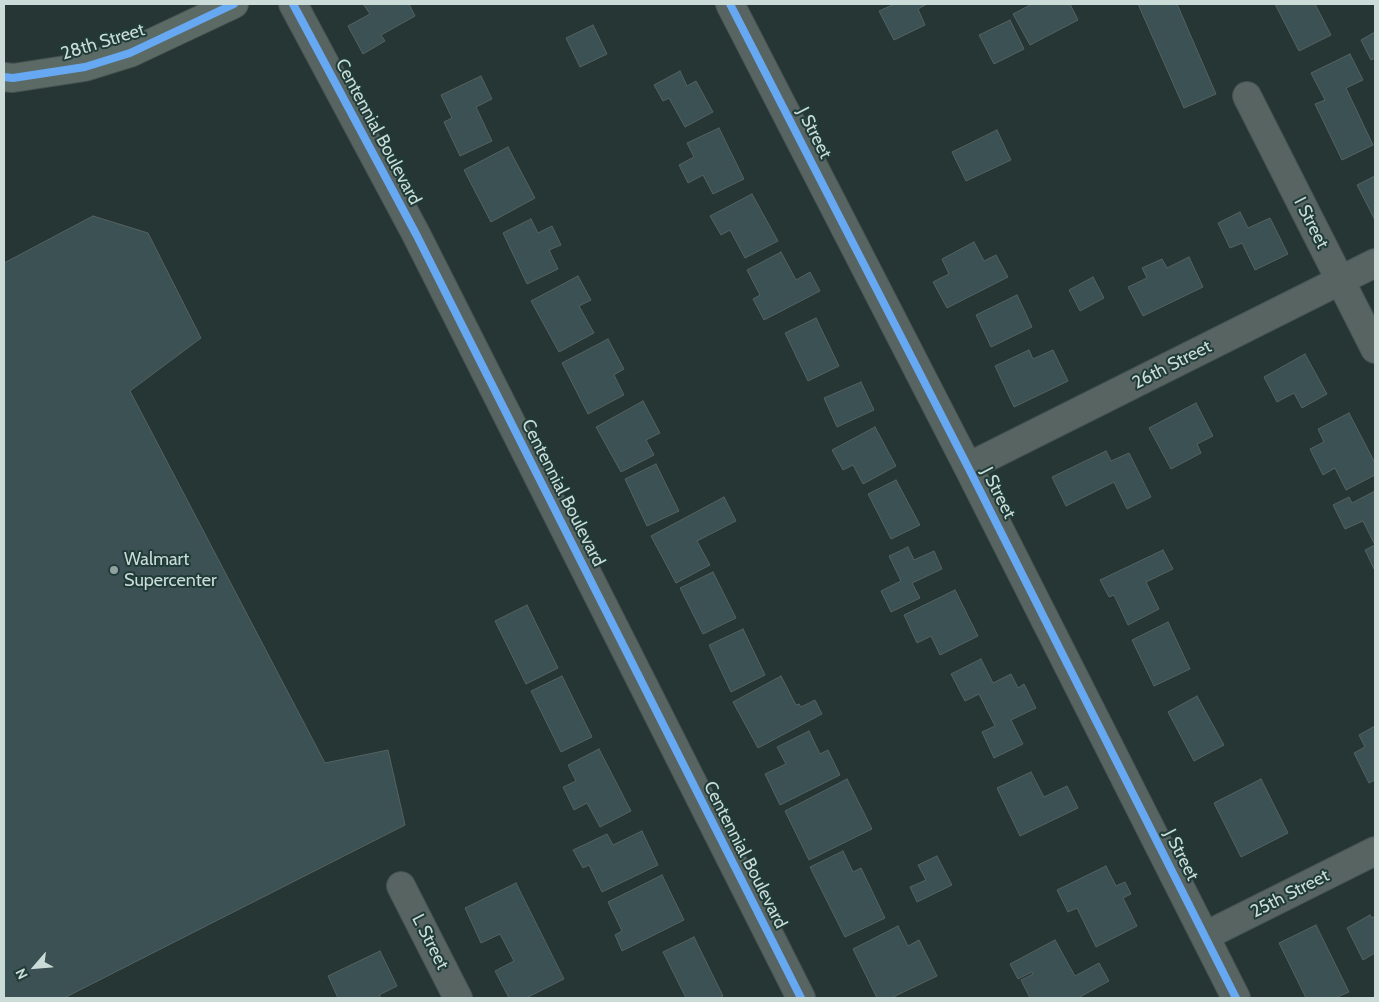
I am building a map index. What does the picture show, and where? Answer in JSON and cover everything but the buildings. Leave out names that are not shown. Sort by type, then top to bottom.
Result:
[{"type":"main road","name":"28th Street","points":[[4,77],[13,78],[84,67],[130,53],[234,4]]},
{"type":"street","name":"Centennial Boulevard","points":[[293,4],[416,234],[801,998]]},
{"type":"street","name":"J Street","points":[[730,4],[968,467],[1236,998]]},
{"type":"street","name":"I Street","points":[[1247,96],[1375,349]]},
{"type":"street","name":"26th Street","points":[[968,467],[1375,263]]},
{"type":"street","name":"25th Street","points":[[1205,936],[1375,851]]},
{"type":"street","name":"L Street","points":[[401,886],[458,998]]},
{"type":"cycle path","points":[[4,77],[13,78],[85,67],[130,53],[234,4]]},
{"type":"cycle path","points":[[293,4],[416,234],[801,998]]},
{"type":"cycle path","points":[[730,4],[968,467],[1236,998]]},
{"type":"place","name":"Walmart Supercenter","points":[[114,570]]}]
